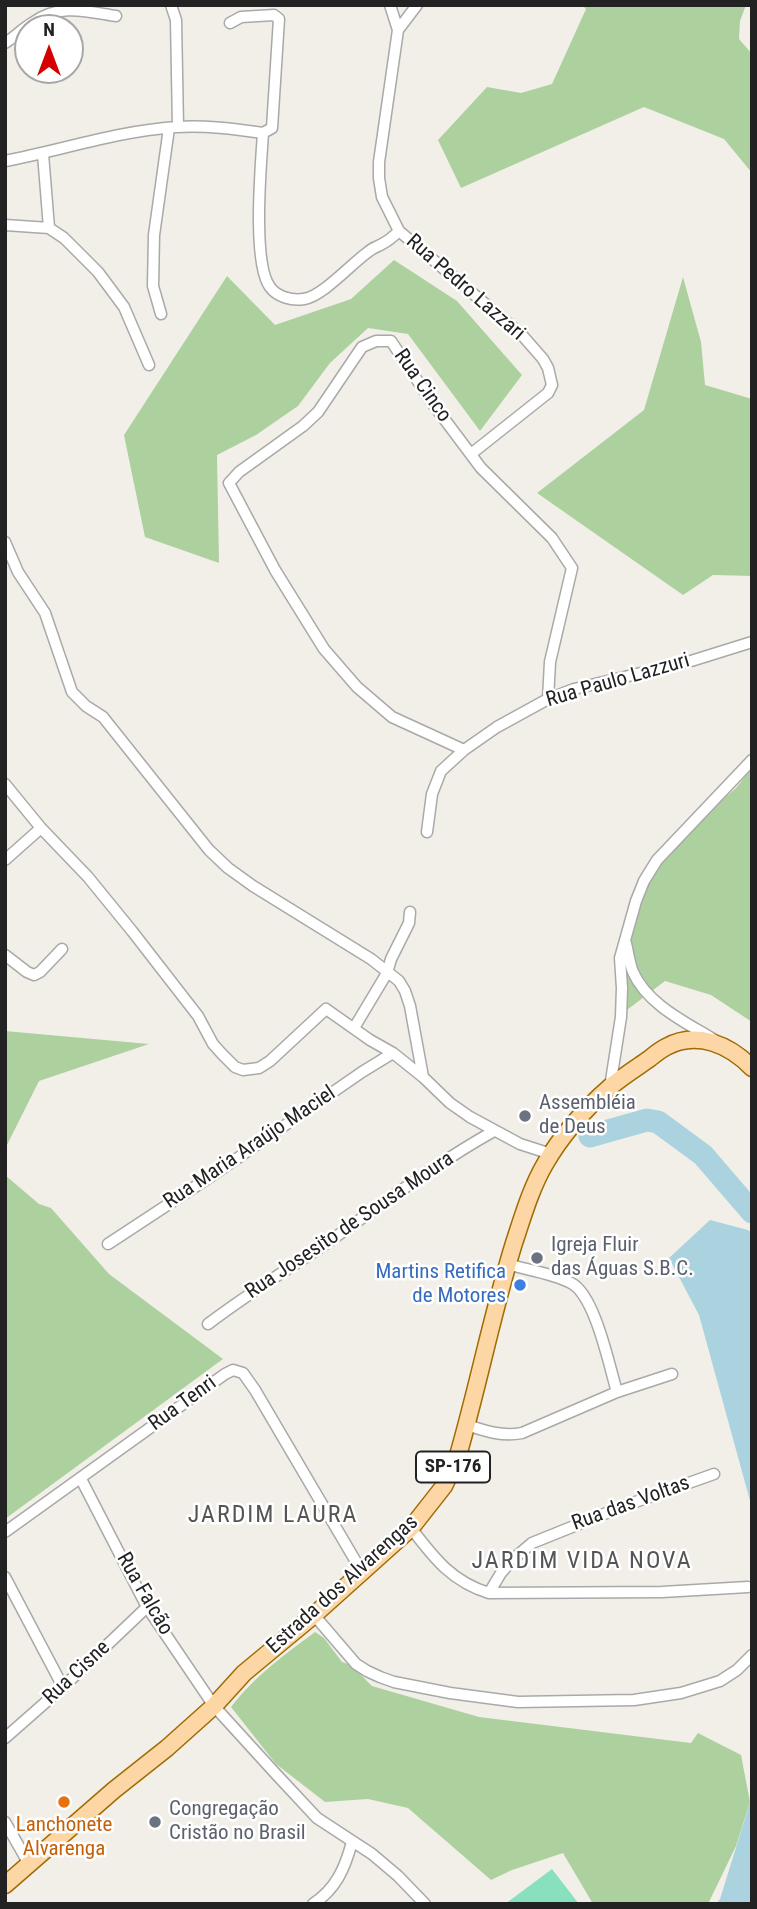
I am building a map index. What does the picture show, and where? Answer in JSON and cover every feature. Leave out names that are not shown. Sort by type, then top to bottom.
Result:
[{"type":"main road","name":"Estrada dos Alvarengas","points":[[5,1885],[70,1827],[167,1748],[214,1706],[244,1673],[411,1528],[444,1486],[457,1458],[507,1264],[530,1195],[551,1154],[610,1087],[666,1047],[681,1041],[702,1040],[719,1043]]},
{"type":"main road","points":[[719,1043],[752,1068]]},
{"type":"street","points":[[160,314],[153,286],[154,236],[174,127],[176,20],[171,5]]},
{"type":"street","points":[[390,5],[398,30]]},
{"type":"street","points":[[398,30],[417,5]]},
{"type":"street","points":[[5,43],[32,23],[60,10],[116,16]]},
{"type":"street","points":[[5,162],[125,134],[174,127],[263,133],[272,128],[279,19],[274,15],[241,17],[230,23]]},
{"type":"street","name":"Rua Pedro Lazzari","points":[[398,30],[379,178],[382,197],[399,231],[522,335],[543,359],[551,377],[552,385],[548,393],[471,454]]},
{"type":"street","points":[[263,133],[261,253],[269,287],[280,295],[292,299],[306,299],[318,293],[347,267],[399,231]]},
{"type":"street","points":[[43,154],[49,228]]},
{"type":"street","points":[[5,225],[49,228],[64,238],[98,272],[124,307],[149,365]]},
{"type":"street","name":"Rua Cinco","points":[[464,750],[392,717],[357,687],[324,649],[275,570],[229,483],[239,472],[318,412],[362,347],[376,341],[391,341],[433,404],[481,468],[552,538],[572,568],[550,662],[548,699]]},
{"type":"street","points":[[5,542],[18,572],[45,613],[72,692],[86,706],[103,717],[209,850],[253,886],[362,953],[399,981],[405,991],[417,1038],[423,1077]]},
{"type":"street","name":"Rua Paulo Lazzuri","points":[[427,832],[430,802],[441,771],[464,750],[497,727],[548,699],[574,689],[691,661],[752,642]]},
{"type":"street","points":[[610,1087],[621,1017],[620,958],[644,881],[657,860],[752,760]]},
{"type":"street","points":[[5,785],[88,877],[198,1016],[213,1044],[235,1067],[243,1070],[259,1068],[270,1061],[326,1009],[393,1053],[450,1103],[495,1132],[551,1154]]},
{"type":"street","points":[[5,860],[41,828]]},
{"type":"street","points":[[354,1028],[387,973],[409,923],[410,912]]},
{"type":"street","points":[[625,939],[633,971],[643,989],[670,1012],[719,1043]]},
{"type":"street","points":[[5,955],[34,975],[62,949]]},
{"type":"street","name":"Rua Maria Araújo Maciel","points":[[108,1244],[393,1053]]},
{"type":"street","name":"Rua Josesito de Sousa Moura","points":[[208,1324],[449,1158],[495,1132]]},
{"type":"street","points":[[507,1264],[573,1283],[581,1291],[594,1316],[617,1392]]},
{"type":"street","name":"Rua Tenri","points":[[5,1532],[233,1370],[243,1373],[255,1390],[362,1572]]},
{"type":"street","points":[[467,1425],[498,1434],[514,1435],[617,1392],[673,1374]]},
{"type":"street","name":"Rua das Voltas","points":[[489,1593],[507,1566],[532,1543],[714,1474]]},
{"type":"street","name":"Rua Falcão","points":[[81,1479],[147,1607],[214,1706],[317,1818],[372,1854],[425,1904]]},
{"type":"street","points":[[411,1528],[454,1577],[473,1588],[489,1593],[662,1592],[748,1587]]},
{"type":"street","points":[[5,1577],[63,1687]]},
{"type":"street","name":"Rua Cisne","points":[[5,1738],[147,1607]]},
{"type":"street","points":[[314,1615],[356,1664],[366,1671],[394,1682],[481,1699],[518,1702],[634,1700],[681,1693],[720,1681],[752,1656]]},
{"type":"street","points":[[5,1822],[29,1864]]},
{"type":"street","points":[[313,1904],[323,1898],[340,1877],[352,1842]]},
{"type":"green space","points":[[582,5],[746,5],[740,21],[739,39],[752,54],[752,173],[724,139],[644,107],[461,188],[438,140],[487,87],[521,93],[552,84],[586,9]]},
{"type":"green space","points":[[394,260],[457,301],[522,375],[480,431],[408,334],[368,328],[330,363],[298,406],[256,435],[217,455],[219,563],[145,537],[124,435],[227,276],[275,325],[351,299]]},
{"type":"green space","points":[[683,277],[701,342],[705,385],[752,399],[752,576],[713,575],[683,595],[537,493],[644,410]]},
{"type":"green space","points":[[752,768],[752,1022],[711,995],[665,981],[627,1010],[627,947],[653,874],[669,853],[707,813],[736,788]]},
{"type":"green space","points":[[5,1031],[149,1044],[39,1081],[5,1149]]},
{"type":"green space","points":[[5,1175],[39,1204],[51,1208],[109,1274],[223,1359],[5,1519]]},
{"type":"green space","points":[[315,1632],[324,1638],[342,1662],[351,1665],[372,1686],[479,1717],[691,1743],[698,1733],[741,1755],[750,1802],[736,1846],[708,1904],[593,1904],[563,1853],[491,1880],[408,1808],[368,1799],[325,1802],[276,1764],[231,1707],[260,1676]]},
{"type":"green space","points":[[552,1869],[579,1904],[505,1904]]},
{"type":"water","points":[[710,1220],[752,1233],[752,1508],[699,1315],[669,1258]]},
{"type":"water","points":[[752,1796],[752,1904],[716,1904],[720,1899]]},
{"type":"waterway","points":[[590,1136],[647,1120],[658,1122],[703,1155],[752,1212]]},
{"type":"place","name":"Assembléia de Deus","points":[[525,1116]]},
{"type":"place","name":"Igreja Fluir das Águas S.B.C.","points":[[537,1258]]},
{"type":"place","name":"Martins Retifica de Motores","points":[[520,1285]]},
{"type":"place","name":"Lanchonete Alvarenga","points":[[64,1802]]},
{"type":"place","name":"Congregação Cristão no Brasil","points":[[155,1822]]},
{"type":"district","name":"JARDIM LAURA","points":[[273,1516]]},
{"type":"district","name":"JARDIM VIDA NOVA","points":[[582,1562]]}]
